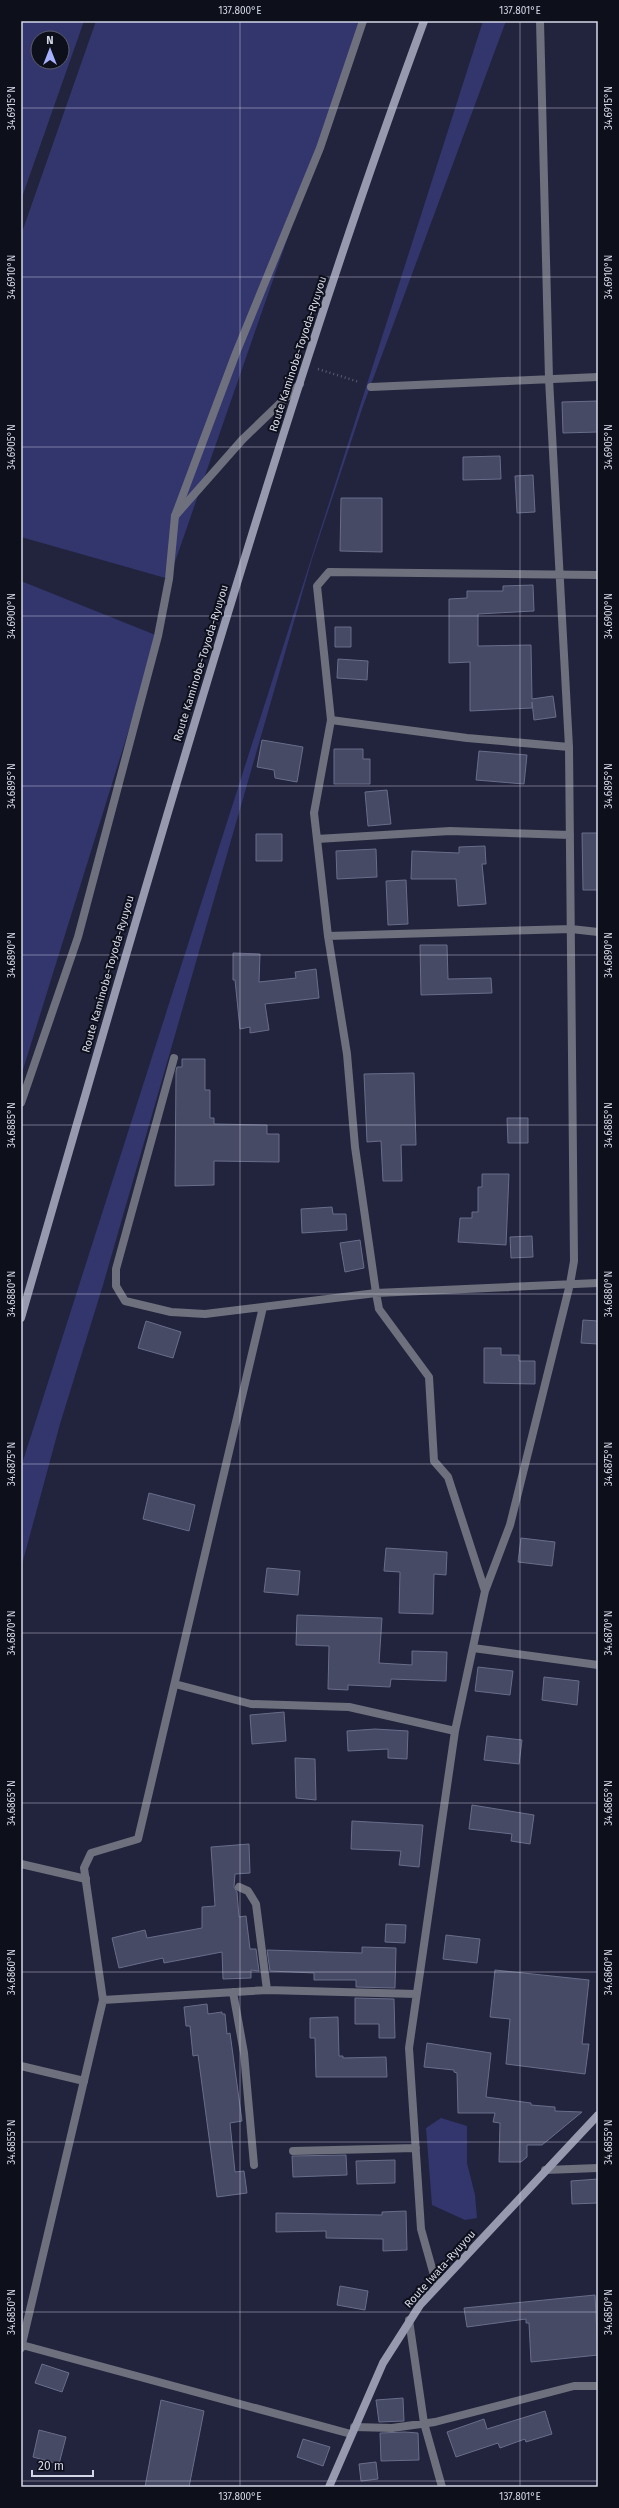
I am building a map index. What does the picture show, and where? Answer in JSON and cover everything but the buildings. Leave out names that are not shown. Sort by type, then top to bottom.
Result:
[{"type":"main road","name":"Route Kaminobe-Toyoda-Ryuyou","points":[[21,1318],[114,990],[262,500],[379,142],[424,21]]},
{"type":"main road","name":"Route Iwata-Ryuyou","points":[[329,2487],[352,2430],[383,2363],[409,2320],[436,2286],[598,2115]]},
{"type":"street","points":[[21,1103],[78,936],[156,644],[169,579],[175,516],[236,353],[320,148],[363,21]]},
{"type":"street","points":[[436,2286],[421,2229],[408,2048],[455,1731],[485,1591],[510,1525],[570,1284],[574,1261],[569,747],[558,576],[549,379],[540,21]]},
{"type":"street","points":[[371,387],[598,377]]},
{"type":"street","points":[[175,516],[242,440],[300,384]]},
{"type":"street","points":[[485,1591],[448,1477],[434,1461],[429,1377],[379,1308],[376,1293],[355,1148],[347,1054],[328,936],[314,814],[331,720],[317,586],[329,572],[558,576],[598,575]]},
{"type":"street","points":[[331,720],[467,738],[569,747]]},
{"type":"street","points":[[317,839],[450,831],[570,835]]},
{"type":"street","points":[[328,936],[571,929],[598,932]]},
{"type":"street","points":[[174,1058],[116,1269],[116,1286],[125,1301],[171,1312],[205,1314],[376,1293],[598,1283]]},
{"type":"street","points":[[263,1307],[138,1839],[91,1853],[84,1868],[103,2000],[21,2346],[352,2430],[392,2428],[424,2423],[574,2386],[598,2386]]},
{"type":"street","points":[[473,1648],[598,1665]]},
{"type":"street","points":[[175,1684],[251,1704],[349,1707],[455,1731]]},
{"type":"street","points":[[21,1864],[86,1879]]},
{"type":"street","points":[[239,1887],[248,1891],[256,1904],[267,1990]]},
{"type":"street","points":[[103,2000],[267,1990],[416,1994]]},
{"type":"street","points":[[234,1992],[244,2053],[254,2165]]},
{"type":"street","points":[[21,2066],[84,2081]]},
{"type":"street","points":[[293,2151],[416,2148]]},
{"type":"street","points":[[546,2170],[598,2168]]},
{"type":"street","points":[[409,2320],[424,2423],[442,2487]]},
{"type":"path","points":[[314,368],[371,387]]},
{"type":"shaded area","points":[[21,21],[84,21],[70,61],[70,30],[30,30],[30,70],[67,70],[21,200]]},
{"type":"shaded area","points":[[96,21],[363,21],[169,579],[21,537],[21,235]]},
{"type":"shaded area","points":[[483,21],[506,21],[363,406],[312,559],[103,1285],[60,1424],[21,1568],[21,1467]]},
{"type":"shaded area","points":[[21,581],[158,636],[21,1076]]},
{"type":"shaded area","points":[[441,2118],[467,2126],[467,2163],[475,2195],[477,2218],[465,2220],[432,2205],[426,2128]]}]
